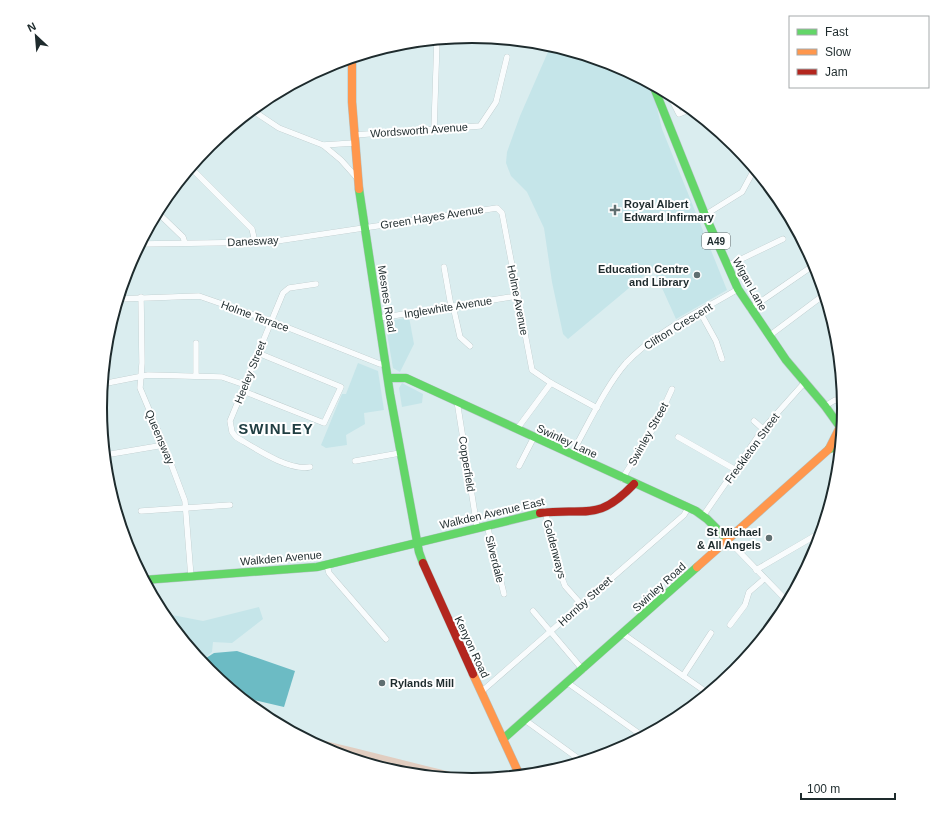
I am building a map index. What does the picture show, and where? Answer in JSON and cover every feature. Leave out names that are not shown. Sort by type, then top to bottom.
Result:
[{"type":"main road","name":"Mesnes Road","points":[[352,63],[354,139],[357,178],[400,453],[417,542]]},
{"type":"main road","name":"Wigan Lane","points":[[657,94],[704,215],[738,289],[769,336],[837,423]]},
{"type":"main road","name":"Swinley Lane","points":[[389,378],[404,377],[622,479],[688,508],[703,516],[728,540]]},
{"type":"main road","name":"Swinley Road","points":[[503,739],[583,670],[829,449],[837,433]]},
{"type":"main road","name":"Swinley Road","points":[[829,449],[836,447]]},
{"type":"main road","name":"Walkden Avenue East","points":[[417,542],[545,511],[584,513],[601,511],[620,500],[634,484]]},
{"type":"main road","name":"Walkden Avenue","points":[[150,580],[327,566],[417,542]]},
{"type":"main road","name":"Kenyon Road","points":[[417,542],[427,575],[517,771]]},
{"type":"street","points":[[434,130],[437,45]]},
{"type":"street","name":"Wordsworth Avenue","points":[[323,146],[354,139],[480,126],[496,102],[507,57]]},
{"type":"street","points":[[674,104],[679,114],[685,112]]},
{"type":"street","points":[[257,114],[279,128],[323,146],[341,160],[357,178]]},
{"type":"street","points":[[194,172],[252,229],[255,242]]},
{"type":"street","points":[[704,215],[742,192],[752,174]]},
{"type":"street","name":"Green Hayes Avenue","points":[[365,227],[493,208],[499,209]]},
{"type":"street","name":"Holme Avenue","points":[[499,209],[502,213],[532,370],[550,383],[598,408]]},
{"type":"street","points":[[162,217],[183,237],[185,243]]},
{"type":"street","name":"Danesway","points":[[147,244],[270,242],[365,227]]},
{"type":"street","points":[[727,266],[783,240]]},
{"type":"street","points":[[444,267],[460,337],[470,346]]},
{"type":"street","points":[[750,309],[810,269]]},
{"type":"street","name":"Heeley Street","points":[[310,467],[290,465],[272,458],[236,437],[232,432],[230,421],[280,298],[286,289],[316,284]]},
{"type":"street","name":"Clifton Crescent","points":[[571,455],[619,373],[636,354],[663,333],[738,289]]},
{"type":"street","name":"Holme Terrace","points":[[124,299],[199,296],[271,321],[380,364],[386,364]]},
{"type":"street","name":"Inglewhite Avenue","points":[[379,318],[517,296]]},
{"type":"street","name":"Queensway","points":[[141,297],[142,363],[140,388],[164,445],[185,501],[191,577]]},
{"type":"street","points":[[769,336],[821,297]]},
{"type":"street","points":[[700,312],[716,341],[722,359]]},
{"type":"street","points":[[196,343],[196,376]]},
{"type":"street","points":[[108,383],[141,375],[222,377],[324,424],[341,387],[258,353]]},
{"type":"street","name":"Freckleton Street","points":[[703,516],[763,429],[805,382]]},
{"type":"street","points":[[517,429],[550,383]]},
{"type":"street","name":"Swinley Street","points":[[622,479],[656,424],[672,389]]},
{"type":"street","points":[[825,406],[835,400],[838,401]]},
{"type":"street","name":"Copperfield","points":[[457,401],[477,527]]},
{"type":"street","points":[[754,421],[763,429]]},
{"type":"street","points":[[519,466],[534,437]]},
{"type":"street","points":[[678,438],[736,470]]},
{"type":"street","points":[[110,454],[164,445]]},
{"type":"street","points":[[355,461],[400,453]]},
{"type":"street","points":[[141,512],[230,506]]},
{"type":"street","name":"Hornby Street","points":[[481,692],[684,515],[688,508]]},
{"type":"street","name":"Goldenways","points":[[545,511],[565,586],[581,604]]},
{"type":"street","name":"Silverdale","points":[[487,525],[504,594]]},
{"type":"street","points":[[756,570],[815,536]]},
{"type":"street","points":[[728,540],[784,599]]},
{"type":"street","points":[[327,566],[329,573],[386,639]]},
{"type":"street","points":[[730,625],[732,618],[745,605],[749,592],[764,579]]},
{"type":"street","points":[[534,611],[583,670]]},
{"type":"street","points":[[623,634],[704,691]]},
{"type":"street","points":[[683,676],[711,634]]},
{"type":"street","points":[[568,683],[639,733]]},
{"type":"street","points":[[525,720],[578,759]]},
{"type":"shaded area","name":"Royal Albert Edward Infirmary","points":[[548,51],[590,62],[651,90],[654,95],[662,129],[727,290],[676,319],[653,268],[568,339],[563,334],[552,282],[544,228],[527,192],[511,176],[506,163],[507,152],[520,116]]},
{"type":"shaded area","points":[[409,317],[414,344],[400,372],[393,368],[385,322]]},
{"type":"shaded area","points":[[358,363],[378,371],[384,410],[364,413],[365,424],[346,435],[347,445],[326,448],[321,445],[342,394],[346,394]]},
{"type":"shaded area","points":[[402,383],[423,394],[422,403],[402,407],[399,388]]},
{"type":"shaded area","points":[[259,607],[263,619],[232,643],[213,642],[212,652],[206,658],[171,615],[203,621]]},
{"type":"shaded area","points":[[319,740],[342,745],[457,773],[425,771],[378,762],[355,755]]},
{"type":"water","points":[[237,651],[295,671],[284,707],[250,698],[206,658],[214,653]]},
{"type":"traffic: fast","points":[[656,93],[705,215],[738,289],[786,360],[825,406],[837,423]]},
{"type":"traffic: fast","points":[[359,189],[390,394],[419,552],[423,563]]},
{"type":"traffic: fast","points":[[389,378],[406,378],[696,511],[707,519],[728,540]]},
{"type":"traffic: fast","points":[[829,449],[836,447]]},
{"type":"traffic: fast","points":[[150,580],[317,567],[540,513]]},
{"type":"traffic: fast","points":[[503,739],[697,567]]},
{"type":"traffic: slow","points":[[352,63],[352,102],[359,189]]},
{"type":"traffic: slow","points":[[697,567],[829,449],[837,433]]},
{"type":"traffic: slow","points":[[473,674],[518,771]]},
{"type":"traffic: jam","points":[[540,513],[590,511],[600,509],[621,496],[634,484]]},
{"type":"traffic: jam","points":[[423,563],[473,674]]},
{"type":"place","name":"Royal Albert Edward Infirmary","points":[[615,210]]},
{"type":"place","name":"Education Centre and Library","points":[[697,275]]},
{"type":"place","name":"St Michael & All Angels","points":[[769,538]]},
{"type":"place","name":"Rylands Mill","points":[[382,683]]},
{"type":"district","name":"SWINLEY","points":[[276,428]]}]
